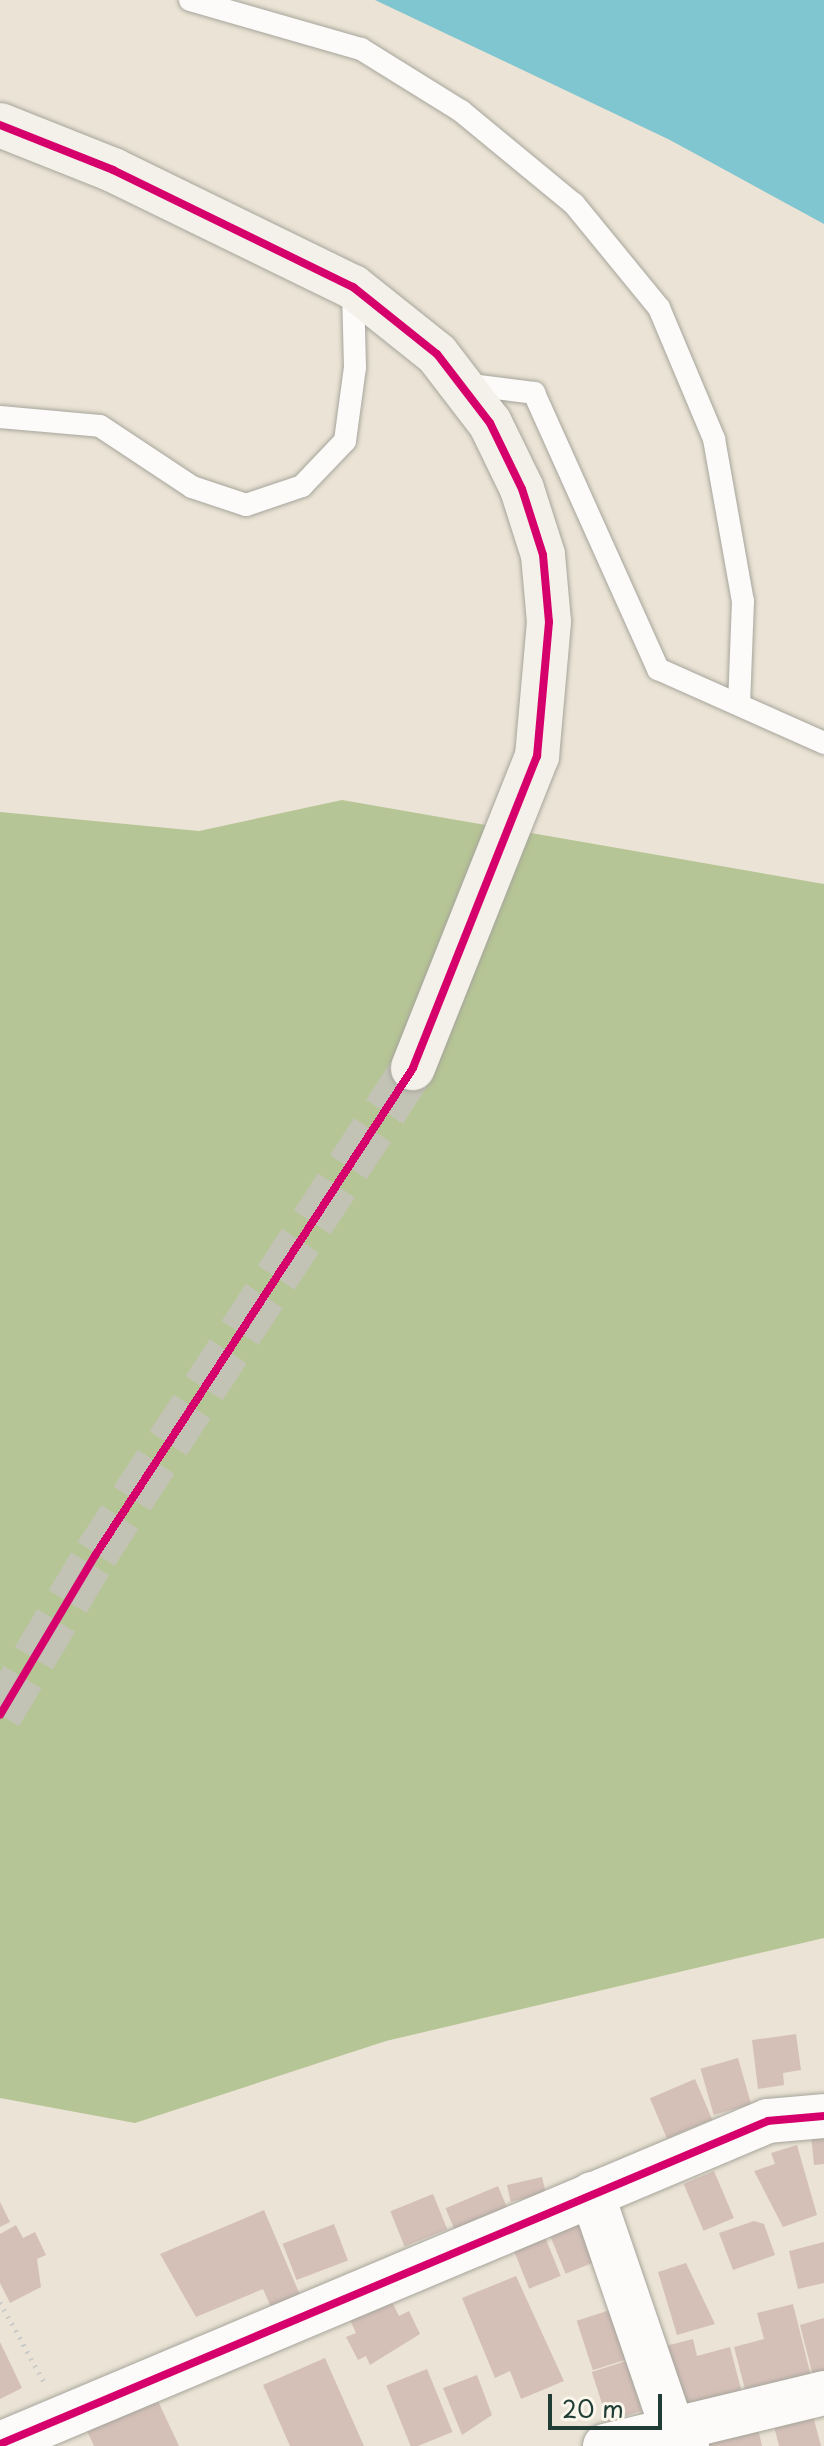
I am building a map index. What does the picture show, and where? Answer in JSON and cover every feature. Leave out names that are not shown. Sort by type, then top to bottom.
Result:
[{"type":"street","points":[[0,125],[113,170],[353,287],[437,354],[503,450],[543,555],[547,692],[521,804],[413,1068]]},
{"type":"street","points":[[0,2444],[768,2121],[824,2116]]},
{"type":"street","points":[[592,2194],[682,2438]]},
{"type":"street","points":[[605,2446],[682,2438],[824,2393]]},
{"type":"lane","points":[[190,0],[361,49],[461,111],[574,204],[659,308],[714,439],[743,601],[739,703]]},
{"type":"lane","points":[[0,417],[100,426],[192,487],[246,505],[302,486],[345,441],[355,367],[353,287]]},
{"type":"lane","points":[[459,383],[534,393],[658,669],[824,743]]},
{"type":"path","points":[[0,2302],[64,2418]]},
{"type":"green space","points":[[342,800],[824,884],[824,1938],[386,2041],[135,2123],[0,2098],[0,812],[199,831]]},
{"type":"water","points":[[375,0],[824,0],[824,224],[670,140]]},
{"type":"building","points":[[796,2034],[801,2070],[783,2073],[784,2085],[758,2089],[752,2040]]},
{"type":"building","points":[[738,2058],[751,2104],[714,2115],[701,2069]]},
{"type":"building","points":[[695,2079],[712,2120],[667,2139],[650,2098]]},
{"type":"building","points":[[824,2124],[824,2164],[814,2165],[810,2125]]},
{"type":"building","points":[[797,2145],[817,2215],[783,2227],[754,2171],[775,2164],[771,2153]]},
{"type":"building","points":[[714,2171],[734,2218],[704,2231],[684,2184]]},
{"type":"building","points":[[542,2177],[546,2194],[511,2202],[507,2185]]},
{"type":"building","points":[[498,2186],[507,2207],[455,2229],[446,2208]]},
{"type":"building","points":[[433,2194],[447,2229],[405,2246],[390,2211]]},
{"type":"building","points":[[0,2202],[10,2222],[0,2227]]},
{"type":"building","points":[[264,2210],[300,2295],[271,2307],[263,2289],[196,2317],[160,2254]]},
{"type":"building","points":[[578,2219],[595,2262],[566,2274],[548,2231]]},
{"type":"building","points":[[754,2221],[764,2224],[775,2255],[733,2270],[719,2233]]},
{"type":"building","points":[[334,2224],[348,2260],[297,2280],[283,2244]]},
{"type":"building","points":[[16,2225],[23,2238],[35,2232],[46,2255],[37,2259],[41,2287],[10,2303],[0,2283],[0,2234]]},
{"type":"building","points":[[545,2237],[561,2276],[529,2289],[513,2250]]},
{"type":"building","points":[[824,2242],[824,2283],[798,2289],[789,2251]]},
{"type":"building","points":[[686,2263],[715,2324],[677,2335],[658,2272]]},
{"type":"building","points":[[516,2276],[564,2381],[521,2399],[510,2371],[495,2378],[462,2298]]},
{"type":"building","points":[[391,2300],[399,2316],[409,2311],[420,2334],[370,2365],[366,2356],[358,2360],[346,2337],[356,2333],[350,2320]]},
{"type":"building","points":[[793,2304],[811,2376],[746,2393],[734,2347],[764,2339],[757,2313]]},
{"type":"building","points":[[610,2310],[626,2359],[593,2370],[577,2321]]},
{"type":"building","points":[[824,2318],[824,2373],[813,2376],[800,2325]]},
{"type":"building","points":[[693,2339],[697,2356],[730,2347],[742,2393],[677,2408],[658,2348]]},
{"type":"building","points":[[0,2342],[22,2388],[0,2399]]},
{"type":"building","points":[[325,2358],[364,2446],[290,2446],[263,2385]]},
{"type":"building","points":[[626,2361],[642,2410],[608,2422],[592,2372]]},
{"type":"building","points":[[427,2369],[452,2432],[411,2446],[386,2385]]},
{"type":"building","points":[[477,2375],[492,2415],[462,2435],[443,2388]]},
{"type":"building","points":[[157,2399],[179,2446],[94,2446],[87,2431]]},
{"type":"building","points":[[812,2412],[821,2446],[779,2446],[773,2422]]},
{"type":"building","points":[[757,2424],[762,2446],[699,2446]]},
{"type":"tunnel","points":[[0,1715],[96,1554],[413,1068]]},
{"type":"cycle path","points":[[0,125],[113,170],[353,287],[437,354],[490,423],[522,489],[543,555],[549,622],[537,756],[413,1068],[96,1554],[0,1715]]},
{"type":"cycle path","points":[[0,2444],[768,2121],[824,2116]]}]
